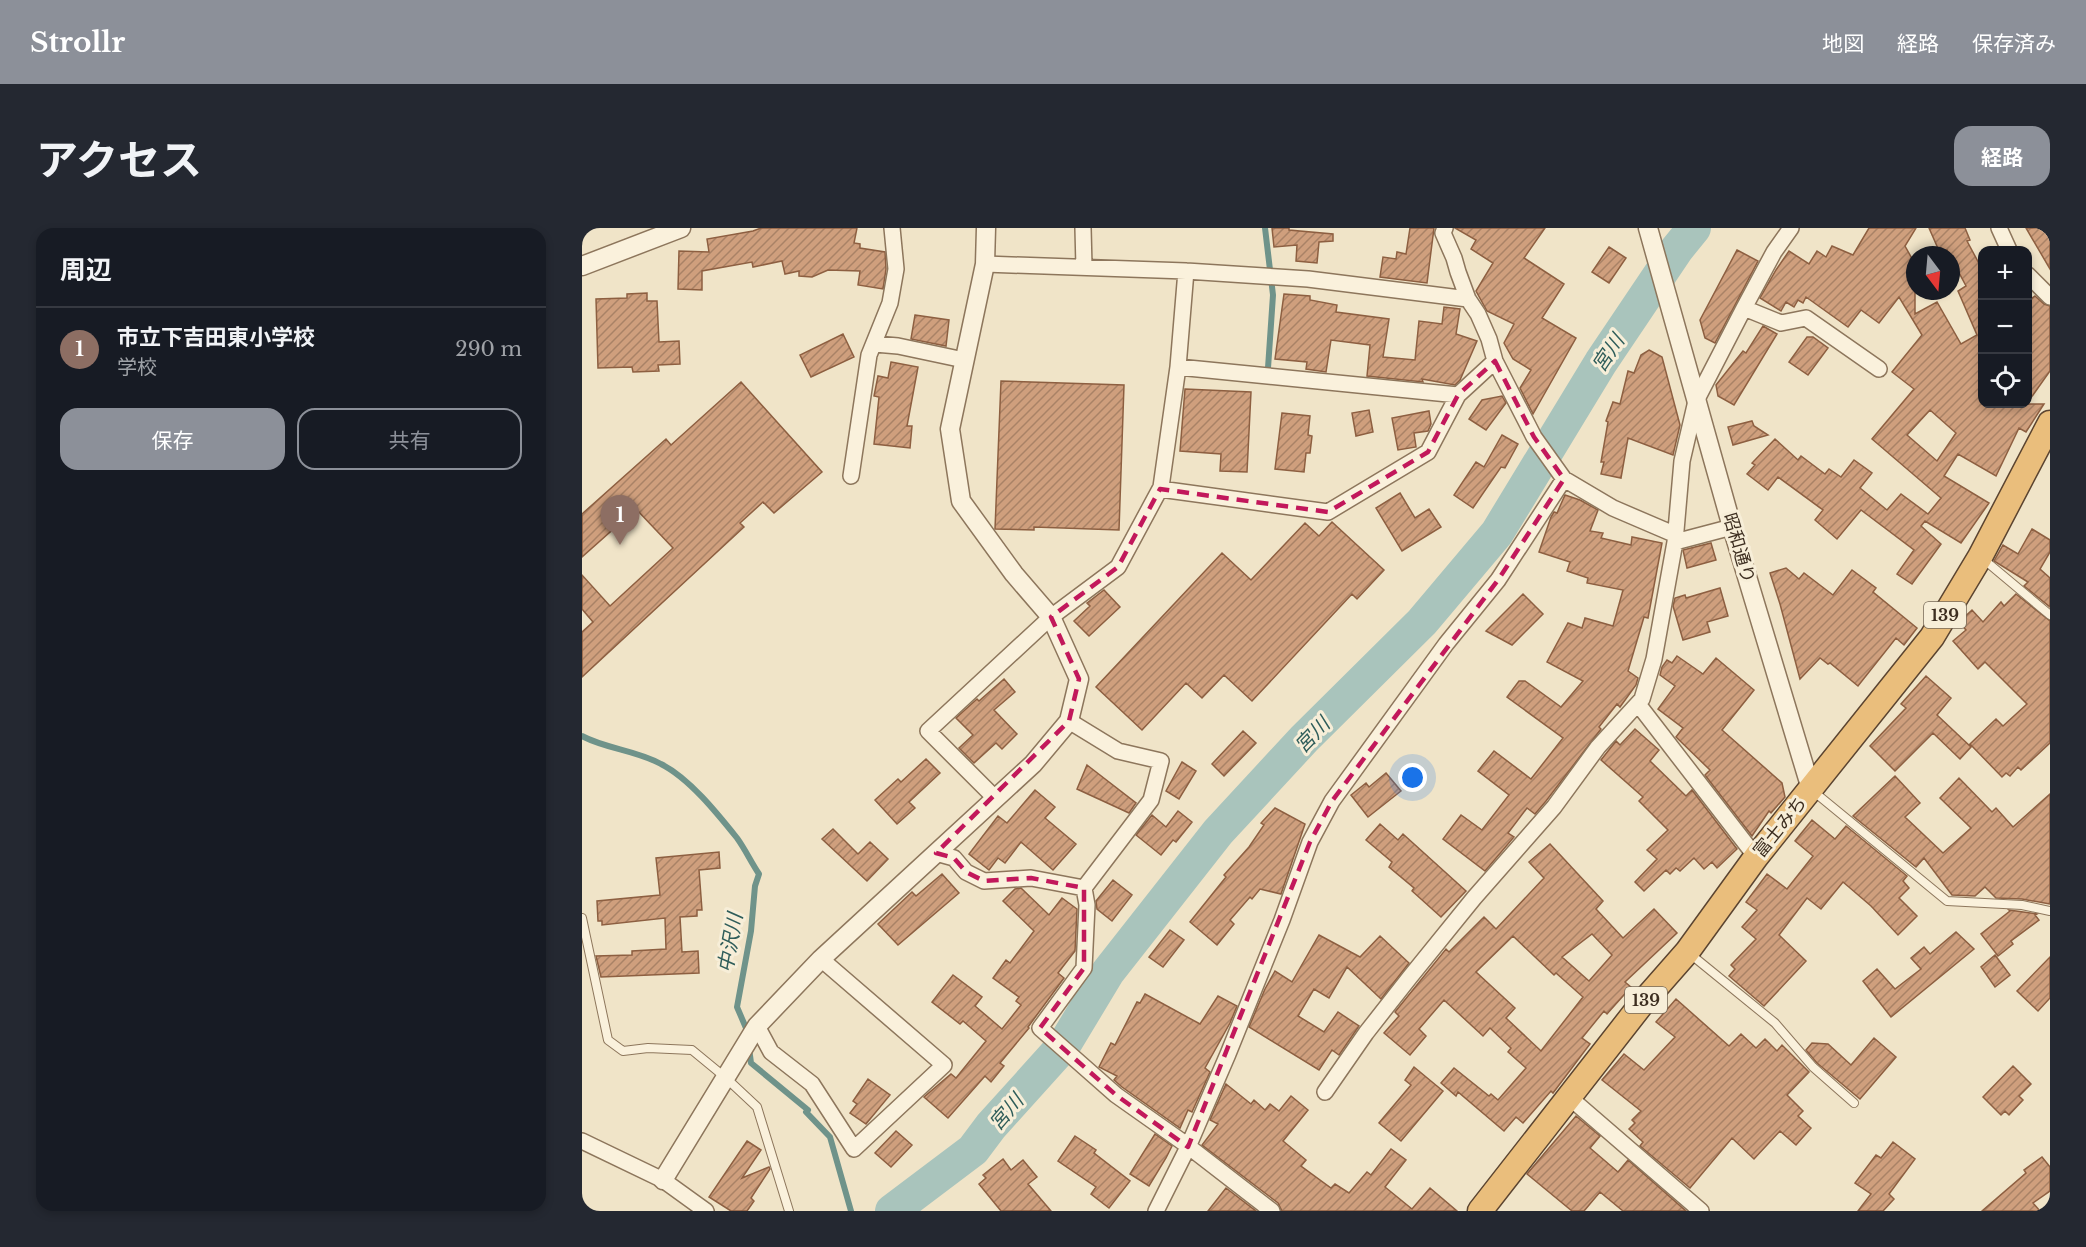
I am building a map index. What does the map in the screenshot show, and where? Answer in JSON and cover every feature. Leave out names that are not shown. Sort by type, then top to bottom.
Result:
[{"type":"highway","name":"富士みち","points":[[1480,1211],[1644,1001],[1687,952],[1756,857],[1932,638],[1980,556],[2050,423]]},
{"type":"street","points":[[582,266],[655,233],[681,228]]},
{"type":"street","points":[[851,476],[869,355],[890,303],[896,269],[892,228]]},
{"type":"street","points":[[663,1180],[754,1032],[821,959],[1033,764],[1069,721],[1078,679],[1051,617],[1014,574],[961,501],[950,429],[984,264],[986,228]]},
{"type":"street","points":[[1083,228],[1084,267]]},
{"type":"street","points":[[1445,228],[1443,233],[1468,299],[1478,314],[1489,339],[1495,361],[1534,437],[1562,477],[1613,508],[1675,539],[1732,527]]},
{"type":"street","points":[[1325,1092],[1410,977],[1474,898],[1554,807],[1598,747],[1642,699],[1654,659],[1675,539],[1682,461],[1696,400],[1774,252],[1791,228]]},
{"type":"street","points":[[1999,228],[2007,246]]},
{"type":"street","name":"昭和通り","points":[[1649,233],[1732,527],[1811,789]]},
{"type":"street","points":[[984,264],[1271,276],[1468,299]]},
{"type":"street","points":[[995,798],[928,731],[1051,617],[1118,567],[1160,489],[1178,367],[1186,271]]},
{"type":"street","points":[[2032,278],[2047,287]]},
{"type":"street","points":[[1744,308],[1781,323],[1806,318],[1879,369]]},
{"type":"street","points":[[875,344],[898,346],[964,360]]},
{"type":"street","points":[[1160,489],[1328,512],[1428,452],[1458,395],[1495,361]]},
{"type":"street","points":[[1178,367],[1458,395]]},
{"type":"street","points":[[1156,1211],[1188,1147],[1237,1033],[1310,842],[1332,801],[1446,644],[1498,580],[1562,477]]},
{"type":"street","points":[[1638,704],[1756,857]]},
{"type":"street","points":[[1069,721],[1118,751],[1161,760],[1151,800],[1084,888],[1087,905],[1084,968],[1040,1028],[1116,1095],[1272,1211]]},
{"type":"street","points":[[936,853],[954,858],[966,872],[984,881],[1031,878],[1084,888]]},
{"type":"street","points":[[754,1032],[771,1052],[812,1084],[854,1149],[944,1065],[821,959]]},
{"type":"street","points":[[1569,1097],[1701,1211]]},
{"type":"street","points":[[582,1141],[663,1180],[706,1211]]},
{"type":"lane","points":[[1980,556],[2050,615]]},
{"type":"lane","points":[[1811,789],[1947,901],[2022,905],[2050,911]]},
{"type":"lane","points":[[582,918],[608,1040],[623,1051],[648,1048],[692,1050],[729,1073],[757,1107],[789,1211]]},
{"type":"lane","points":[[1687,952],[1775,1023],[1813,1067],[1854,1103]]},
{"type":"highlighted area","points":[[1495,361],[1534,437],[1564,479],[1498,580],[1332,801],[1310,842],[1188,1147],[1116,1095],[1040,1028],[1084,968],[1084,888],[1031,878],[984,881],[966,872],[954,858],[936,853],[1069,721],[1079,679],[1051,617],[1118,567],[1160,489],[1328,512],[1428,452],[1458,395]]},
{"type":"building","points":[[761,228],[857,228],[854,243],[860,244],[860,248],[885,252],[886,269],[883,289],[858,285],[860,271],[828,270],[812,277],[799,276],[799,271],[785,274],[782,261],[753,267],[752,262],[702,271],[702,290],[678,289],[679,251],[709,252],[707,239]]},
{"type":"building","points":[[1272,228],[1333,234],[1333,241],[1319,242],[1317,263],[1296,261],[1297,245],[1274,247]]},
{"type":"building","points":[[1410,228],[1434,228],[1427,283],[1380,277],[1383,257],[1396,259],[1397,252],[1406,254]]},
{"type":"building","points":[[1455,228],[1545,228],[1524,258],[1564,284],[1542,318],[1576,338],[1533,414],[1520,388],[1531,370],[1513,359],[1504,343],[1514,324],[1487,311],[1476,291],[1493,263],[1471,249],[1476,240]]},
{"type":"building","points":[[1869,228],[1916,228],[1905,246],[1906,300],[1915,300],[1915,314],[1937,302],[1961,344],[1977,335],[1960,296],[1960,290],[1966,286],[1960,275],[1960,246],[1937,246],[1929,228],[1965,228],[1970,240],[1967,241],[1978,262],[1978,408],[2032,408],[2032,404],[2044,404],[2026,432],[2019,428],[1996,476],[1958,454],[1944,476],[1989,503],[1961,543],[1925,521],[1921,526],[1941,544],[1912,584],[1897,574],[1914,550],[1861,510],[1837,539],[1815,520],[1823,510],[1778,477],[1768,490],[1747,474],[1755,465],[1752,463],[1775,439],[1798,460],[1801,456],[1825,474],[1829,469],[1841,477],[1854,460],[1872,473],[1860,488],[1887,510],[1901,494],[1928,514],[1941,498],[1872,439],[1914,389],[1892,372],[1922,335],[1899,297],[1879,323],[1861,310],[1848,327],[1806,297],[1803,303],[1798,300],[1794,307],[1786,302],[1781,311],[1760,298],[1789,251],[1809,264],[1817,251],[1826,257],[1832,246],[1853,255]],"holes":[[[1930,410],[1956,433],[1937,461],[1907,435]]]},
{"type":"building","points":[[2026,228],[2045,228],[2050,236],[2050,269]]},
{"type":"building","points":[[1609,247],[1626,258],[1609,283],[1592,272]]},
{"type":"building","points":[[1737,250],[1758,261],[1715,343],[1705,338],[1700,320]]},
{"type":"building","points":[[647,293],[647,301],[657,301],[659,342],[679,341],[680,364],[658,365],[659,371],[633,372],[632,367],[598,368],[596,299],[627,298],[627,294]]},
{"type":"building","points":[[1284,294],[1310,296],[1310,300],[1337,305],[1336,312],[1389,319],[1383,357],[1415,360],[1419,321],[1442,324],[1444,307],[1460,309],[1456,334],[1477,341],[1460,380],[1455,385],[1422,379],[1423,382],[1367,376],[1370,345],[1331,340],[1326,372],[1306,369],[1307,362],[1275,359]]},
{"type":"building","points":[[2035,296],[2050,306],[2050,371],[2032,396],[2032,300]]},
{"type":"building","points":[[915,315],[949,320],[946,346],[911,339]]},
{"type":"building","points":[[1763,326],[1777,334],[1734,405],[1718,396],[1716,385],[1743,351],[1746,353]]},
{"type":"building","points":[[843,334],[854,357],[811,377],[800,355]]},
{"type":"building","points":[[1807,337],[1813,337],[1828,348],[1808,375],[1789,362]]},
{"type":"building","points":[[1649,350],[1662,357],[1680,425],[1673,455],[1628,438],[1621,478],[1601,474],[1608,422],[1606,421],[1613,402],[1620,404],[1628,371],[1634,373],[1641,355]]},
{"type":"building","points":[[891,362],[918,367],[907,426],[912,426],[910,448],[874,444],[879,397],[874,396],[878,376],[888,378]]},
{"type":"building","points":[[1001,381],[1124,385],[1119,530],[1034,527],[1034,530],[995,529]]},
{"type":"building","points":[[741,382],[822,472],[774,513],[763,502],[740,523],[744,527],[582,677],[582,632],[593,622],[582,609],[582,575],[610,606],[673,548],[636,509],[582,557],[582,514],[666,439],[671,445]]},
{"type":"building","points":[[1185,389],[1251,392],[1247,472],[1220,471],[1221,454],[1180,451]]},
{"type":"building","points":[[1502,396],[1506,403],[1486,430],[1469,419],[1482,400]]},
{"type":"building","points":[[1369,410],[1373,432],[1356,436],[1352,413]]},
{"type":"building","points":[[1429,411],[1431,424],[1428,431],[1414,433],[1416,447],[1398,450],[1392,418]]},
{"type":"building","points":[[1282,413],[1310,416],[1308,435],[1312,436],[1310,453],[1306,453],[1304,472],[1275,469]]},
{"type":"building","points":[[1752,421],[1754,426],[1768,435],[1733,445],[1728,427]]},
{"type":"building","points":[[1502,435],[1518,444],[1505,468],[1501,467],[1473,508],[1454,495],[1476,462],[1484,467]]},
{"type":"building","points":[[1400,493],[1415,518],[1429,509],[1441,527],[1402,551],[1376,508]]},
{"type":"building","points":[[1565,495],[1598,510],[1590,531],[1603,533],[1601,538],[1631,545],[1632,537],[1662,543],[1648,618],[1644,617],[1628,671],[1638,678],[1636,685],[1620,707],[1617,704],[1599,727],[1601,729],[1535,814],[1527,808],[1508,833],[1514,837],[1485,871],[1443,839],[1461,815],[1482,830],[1509,795],[1478,771],[1494,751],[1531,779],[1563,738],[1507,697],[1519,681],[1525,681],[1561,707],[1583,681],[1547,662],[1568,623],[1582,628],[1585,618],[1613,626],[1623,590],[1587,583],[1588,578],[1567,571],[1570,562],[1539,552],[1551,517],[1554,512],[1557,513]]},
{"type":"building","points":[[1332,522],[1384,570],[1357,599],[1352,594],[1252,701],[1224,675],[1202,698],[1186,683],[1142,730],[1096,687],[1222,553],[1251,580],[1305,523],[1319,536]]},
{"type":"building","points":[[2032,529],[2050,540],[2050,552],[2040,569],[2050,578],[2050,607],[2024,586],[2028,582],[1994,561],[2003,545],[2018,554]]},
{"type":"building","points":[[1711,543],[1716,560],[1687,568],[1683,550]]},
{"type":"building","points":[[1786,568],[1799,579],[1804,573],[1833,595],[1852,570],[1876,588],[1873,592],[1917,628],[1904,645],[1896,638],[1858,686],[1830,663],[1820,658],[1800,679],[1770,573]]},
{"type":"building","points":[[1720,588],[1728,616],[1707,622],[1710,632],[1683,640],[1673,606],[1675,598],[1685,595],[1686,598]]},
{"type":"building","points":[[1104,590],[1120,607],[1089,636],[1074,621],[1090,606],[1087,603]]},
{"type":"building","points":[[1523,594],[1543,614],[1512,645],[1486,631]]},
{"type":"building","points":[[2016,594],[2050,621],[2050,743],[2021,770],[2018,767],[2010,776],[2006,773],[2002,777],[1970,744],[1996,719],[2003,726],[2027,704],[1985,662],[1978,669],[1953,641],[1966,630],[1959,622],[1972,610],[1983,622],[2001,602],[2004,606]]},
{"type":"building","points":[[1677,656],[1703,674],[1716,658],[1754,690],[1722,730],[1782,783],[1785,797],[1771,813],[1769,811],[1752,836],[1705,775],[1710,770],[1676,737],[1683,728],[1658,709],[1675,686],[1660,675],[1662,667],[1667,660],[1672,663]]},
{"type":"building","points":[[1926,676],[1951,698],[1937,715],[1971,747],[1960,759],[1933,733],[1895,771],[1870,746],[1906,708],[1901,704]]},
{"type":"building","points":[[1004,679],[1015,692],[994,710],[1017,734],[1002,749],[996,743],[974,763],[959,748],[973,735],[956,718]]},
{"type":"building","points":[[1635,729],[1659,750],[1650,761],[1686,796],[1692,790],[1737,849],[1717,868],[1712,862],[1704,869],[1694,858],[1680,871],[1676,868],[1670,874],[1666,870],[1644,891],[1635,882],[1657,859],[1647,850],[1668,830],[1639,801],[1643,797],[1601,760],[1616,741],[1620,745]]},
{"type":"building","points":[[1243,731],[1256,743],[1224,776],[1212,764]]},
{"type":"building","points":[[926,759],[940,773],[909,802],[915,808],[897,824],[875,800],[898,779],[901,782]]},
{"type":"building","points":[[1182,762],[1196,771],[1179,799],[1166,791]]},
{"type":"building","points":[[1087,765],[1136,803],[1129,813],[1077,789]]},
{"type":"building","points":[[1386,773],[1401,791],[1368,817],[1351,795],[1366,783],[1369,787]]},
{"type":"building","points":[[1895,776],[1920,803],[1905,817],[1943,853],[1971,828],[1940,798],[1959,778],[1992,812],[1996,808],[2013,827],[2050,794],[2050,904],[2022,899],[1996,898],[1985,887],[1975,896],[1952,895],[1924,858],[1916,867],[1853,816]]},
{"type":"building","points":[[1035,790],[1055,807],[1045,818],[1076,844],[1053,870],[1021,842],[1005,863],[998,858],[989,870],[969,854],[998,816],[1007,823]]},
{"type":"building","points":[[1275,808],[1305,824],[1281,894],[1260,889],[1230,920],[1234,924],[1217,945],[1190,922],[1226,877],[1224,875],[1249,847],[1264,825],[1261,823]]},
{"type":"building","points":[[1178,811],[1192,822],[1176,842],[1173,840],[1161,855],[1136,835],[1152,815],[1166,827]]},
{"type":"building","points":[[1812,820],[1835,839],[1846,826],[1907,876],[1903,881],[1909,888],[1899,898],[1917,916],[1898,935],[1871,906],[1843,882],[1821,909],[1807,898],[1779,935],[1806,961],[1764,1006],[1729,976],[1735,969],[1731,965],[1756,939],[1742,927],[1757,910],[1746,902],[1767,874],[1787,889],[1813,856],[1795,841]]},
{"type":"building","points":[[1380,824],[1398,840],[1403,834],[1466,891],[1441,917],[1412,891],[1414,888],[1389,867],[1392,862],[1366,840]]},
{"type":"building","points":[[833,829],[858,854],[870,842],[888,859],[867,881],[822,839]]},
{"type":"building","points":[[1550,844],[1603,901],[1596,909],[1623,938],[1654,909],[1677,933],[1625,982],[1631,987],[1607,1014],[1604,1011],[1582,1038],[1590,1044],[1553,1093],[1551,1091],[1523,1123],[1516,1117],[1504,1131],[1458,1092],[1456,1096],[1441,1083],[1454,1068],[1489,1096],[1491,1094],[1498,1100],[1526,1068],[1508,1052],[1511,1048],[1490,1028],[1483,1036],[1444,1000],[1419,1029],[1426,1036],[1410,1055],[1384,1033],[1399,1016],[1395,1012],[1446,949],[1449,952],[1484,917],[1496,929],[1544,878],[1529,862]],"holes":[[[1592,934],[1612,955],[1589,981],[1562,957]],[[1513,936],[1554,975],[1556,973],[1583,997],[1541,1051],[1506,1018],[1515,1008],[1476,972]]]},
{"type":"building","points":[[719,852],[720,868],[699,870],[702,910],[697,910],[697,916],[680,917],[682,952],[698,951],[699,973],[601,977],[596,956],[632,955],[632,951],[666,949],[665,918],[602,925],[602,921],[598,921],[597,901],[660,895],[656,858]]},
{"type":"building","points":[[942,874],[959,893],[898,945],[878,924],[912,892],[916,896]]},
{"type":"building","points":[[1113,880],[1132,895],[1112,921],[1097,909],[1096,901]]},
{"type":"building","points":[[1021,888],[1049,915],[1062,898],[1077,909],[1075,951],[1058,973],[1064,978],[1029,1028],[1000,1063],[1004,1066],[991,1082],[985,1076],[948,1118],[924,1097],[951,1074],[956,1078],[986,1041],[963,1021],[960,1024],[932,1002],[953,975],[982,997],[975,1006],[1002,1029],[1021,1005],[1016,1001],[1019,997],[993,978],[1006,960],[1010,963],[1034,931],[1003,901],[1015,889]]},
{"type":"building","points":[[2009,910],[2037,914],[2035,915],[2039,920],[2011,941],[2013,944],[1998,956],[1981,934]]},
{"type":"building","points":[[1170,930],[1184,940],[1163,967],[1149,957]]},
{"type":"building","points":[[1956,932],[1974,949],[1891,1017],[1863,981],[1877,969],[1895,989],[1921,969],[1911,958],[1924,947],[1930,954]]},
{"type":"building","points":[[1319,935],[1360,957],[1380,936],[1409,963],[1381,999],[1347,967],[1329,998],[1314,989],[1298,1016],[1324,1032],[1338,1012],[1359,1026],[1339,1055],[1332,1050],[1319,1070],[1249,1027],[1275,971],[1292,982]]},
{"type":"building","points":[[1995,955],[2010,975],[1995,987],[1981,967]]},
{"type":"building","points":[[2050,957],[2050,998],[2038,1011],[2017,991]]},
{"type":"building","points":[[1145,994],[1200,1024],[1218,996],[1237,1006],[1205,1068],[1210,1072],[1192,1112],[1188,1110],[1180,1128],[1122,1087],[1114,1080],[1117,1076],[1099,1067],[1111,1043],[1115,1045],[1137,1002],[1140,1003]]},
{"type":"building","points":[[1676,999],[1729,1046],[1741,1034],[1756,1048],[1765,1039],[1777,1051],[1782,1045],[1809,1072],[1787,1095],[1803,1111],[1798,1116],[1811,1128],[1796,1145],[1780,1131],[1754,1159],[1732,1138],[1690,1188],[1640,1146],[1643,1142],[1629,1129],[1635,1123],[1632,1120],[1641,1111],[1602,1080],[1624,1054],[1644,1070],[1675,1037],[1656,1022]]},
{"type":"building","points":[[1874,1038],[1896,1057],[1860,1099],[1817,1063],[1806,1050],[1812,1043],[1828,1044],[1851,1065]]},
{"type":"building","points":[[2013,1066],[2031,1084],[2019,1096],[2023,1100],[2009,1115],[2005,1111],[2001,1115],[1983,1097]]},
{"type":"building","points":[[1414,1067],[1443,1091],[1401,1141],[1379,1123],[1411,1085],[1405,1080]]},
{"type":"building","points":[[868,1079],[890,1095],[866,1124],[850,1113],[857,1104],[853,1101]]},
{"type":"building","points":[[1226,1084],[1251,1104],[1254,1100],[1265,1110],[1270,1104],[1279,1111],[1291,1096],[1308,1110],[1283,1141],[1306,1160],[1301,1166],[1331,1188],[1335,1184],[1349,1193],[1367,1172],[1371,1175],[1391,1149],[1406,1160],[1385,1187],[1412,1209],[1430,1188],[1457,1211],[1282,1211],[1278,1203],[1202,1145],[1218,1124],[1210,1120]]},
{"type":"building","points":[[1576,1116],[1600,1136],[1590,1148],[1618,1172],[1628,1160],[1686,1211],[1623,1211],[1600,1192],[1584,1211],[1572,1211],[1527,1174]]},
{"type":"building","points":[[896,1131],[912,1145],[891,1167],[875,1153]]},
{"type":"building","points":[[1155,1134],[1172,1146],[1149,1186],[1130,1174]]},
{"type":"building","points":[[1075,1136],[1096,1150],[1094,1153],[1130,1181],[1109,1208],[1091,1194],[1096,1187],[1058,1161]]},
{"type":"building","points":[[747,1141],[761,1150],[742,1178],[769,1167],[770,1169],[751,1198],[754,1201],[747,1211],[731,1211],[709,1197]]},
{"type":"building","points":[[1893,1142],[1915,1159],[1889,1194],[1894,1199],[1883,1211],[1858,1211],[1871,1194],[1855,1183],[1876,1155],[1881,1158]]},
{"type":"building","points":[[2042,1157],[2050,1167],[2050,1191],[2033,1203],[2040,1211],[1982,1211],[2026,1173],[2024,1170]]},
{"type":"building","points":[[1003,1159],[1011,1170],[1023,1160],[1037,1177],[1028,1184],[1051,1211],[1001,1211],[979,1184],[986,1178],[983,1175]]},
{"type":"building","points":[[1226,1188],[1256,1211],[1208,1211]]},
{"type":"waterway","points":[[1265,228],[1273,295],[1268,368]]},
{"type":"waterway","name":"宮川","points":[[892,1211],[973,1150],[991,1126],[1064,1045],[1108,972],[1218,832],[1304,739],[1422,622],[1497,533],[1601,362],[1677,249],[1694,228]]},
{"type":"waterway","name":"中沢川","points":[[582,736],[651,759],[682,778],[721,818],[737,838],[759,874],[755,886],[751,931],[737,1007],[747,1035]]},
{"type":"waterway","name":"中沢川","points":[[749,1048],[751,1063],[808,1110],[806,1112],[830,1137],[851,1211]]},
{"type":"place","name":"市立下吉田東小学校","points":[[620,545]]}]
